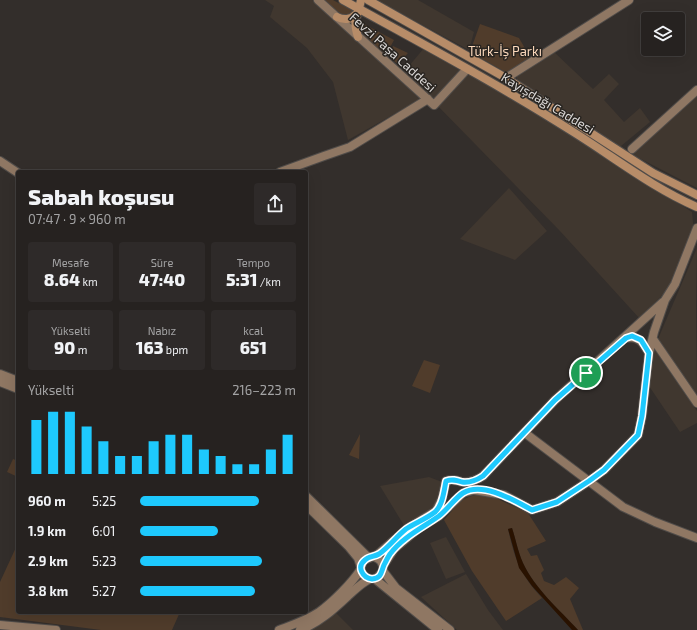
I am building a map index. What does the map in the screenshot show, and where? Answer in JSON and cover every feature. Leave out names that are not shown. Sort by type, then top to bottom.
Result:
[{"type":"main road","name":"Fevzi Paşa Caddesi","points":[[318,0],[431,102]]},
{"type":"main road","name":"Kayışdağı Caddesi","points":[[342,0],[357,12],[468,69],[575,133],[654,184],[694,204],[697,213]]},
{"type":"main road","points":[[358,37],[355,26],[361,0]]},
{"type":"main road","name":"Kayışdağı Caddesi","points":[[368,0],[506,78],[653,173],[697,195]]},
{"type":"main road","points":[[506,78],[629,0]]},
{"type":"main road","points":[[337,18],[348,19],[354,17],[357,12]]},
{"type":"main road","points":[[286,170],[350,147],[431,102],[468,69]]},
{"type":"main road","points":[[629,168],[625,162],[632,149],[697,90]]},
{"type":"main road","points":[[617,150],[624,152],[632,149]]},
{"type":"main road","points":[[0,161],[16,173]]},
{"type":"main road","points":[[446,481],[450,479],[464,482],[476,480],[483,476],[555,400],[626,338],[665,300],[675,284],[697,228]]},
{"type":"main road","points":[[300,630],[315,624],[329,614],[359,586],[380,576],[394,549],[419,528],[439,516],[463,493],[474,490],[488,491],[504,495],[532,510],[557,502],[604,470],[638,435],[642,416],[649,353],[665,300]]},
{"type":"main road","points":[[642,323],[648,324],[654,336],[697,403]]},
{"type":"main road","points":[[626,338],[632,336],[641,340],[649,353]]},
{"type":"main road","points":[[0,374],[16,380]]},
{"type":"main road","points":[[0,382],[16,388]]},
{"type":"main road","points":[[525,433],[623,508],[634,514],[697,538]]},
{"type":"main road","points":[[483,476],[485,486],[488,491]]},
{"type":"main road","points":[[446,481],[458,487],[460,492],[459,496]]},
{"type":"main road","points":[[279,630],[320,612],[356,577],[364,560],[373,557],[408,528],[436,511],[442,499],[446,481]]},
{"type":"main road","points":[[308,498],[367,556],[380,560],[383,569],[396,588],[450,630]]},
{"type":"main road","points":[[308,507],[349,547],[358,558],[364,576],[372,579],[438,630]]},
{"type":"main road","points":[[0,625],[56,630]]},
{"type":"shaded area","points":[[265,0],[313,0],[423,98],[348,140],[333,82],[307,48],[270,17],[274,6]]},
{"type":"shaded area","points":[[376,0],[418,0],[474,32],[469,50]]},
{"type":"shaded area","points":[[425,47],[529,108],[692,212],[694,233],[669,288],[640,319],[560,231],[434,102],[403,73]]},
{"type":"shaded area","points":[[553,51],[593,89],[609,74],[619,84],[604,100],[624,122],[640,108],[650,122],[621,146],[617,146],[517,80],[517,74]]},
{"type":"shaded area","points":[[697,94],[697,188],[633,154],[634,150]]},
{"type":"shaded area","points":[[509,188],[547,231],[515,260],[460,239]]},
{"type":"shaded area","points":[[697,248],[696,308],[697,399],[658,339]]},
{"type":"shaded area","points":[[654,349],[697,411],[697,423],[680,432],[649,386]]},
{"type":"shaded area","points":[[429,477],[442,482],[434,509],[405,527],[380,486]]},
{"type":"shaded area","points":[[512,528],[521,559],[528,572],[541,590],[578,630],[572,630],[532,586],[519,568],[508,529]]},
{"type":"shaded area","points":[[446,537],[465,572],[446,579],[430,543]]},
{"type":"shaded area","points":[[466,574],[488,610],[503,630],[457,630],[421,597]]},
{"type":"shaded area","points":[[336,613],[353,630],[306,630],[321,623]]},
{"type":"green space","points":[[322,0],[333,0],[355,12],[347,16],[340,16]]},
{"type":"green space","points":[[362,23],[394,40],[386,55],[370,42],[361,30],[360,25]]},
{"type":"green space","name":"Türk-İş Parkı","points":[[480,24],[519,38],[530,57],[507,73],[470,52]]},
{"type":"green space","points":[[393,46],[408,53],[398,64],[389,57]]},
{"type":"green space","points":[[424,360],[440,365],[430,393],[412,386]]},
{"type":"green space","points":[[360,434],[359,459],[349,455]]},
{"type":"green space","points":[[13,459],[16,460],[16,476],[7,472]]},
{"type":"green space","points":[[487,494],[528,513],[546,541],[527,549],[531,556],[537,555],[544,570],[541,573],[544,581],[554,585],[566,577],[579,588],[570,599],[583,630],[578,630],[534,581],[521,559],[512,528],[508,529],[519,566],[528,581],[542,598],[506,621],[472,571],[444,520],[462,501],[472,496]]},
{"type":"green space","points":[[16,547],[16,614],[179,614],[172,630],[101,630],[0,617],[0,582]]},
{"type":"route","points":[[632,336],[643,342],[649,353],[642,416],[638,435],[604,470],[557,502],[532,510],[504,495],[488,491],[474,490],[463,493],[439,516],[419,528],[394,549],[384,566],[382,574],[378,578],[370,579],[364,576],[361,567],[364,560],[374,557],[380,553],[401,533],[436,511],[442,499],[446,481],[450,479],[464,482],[476,480],[483,476],[555,400],[586,373],[626,338],[632,336]]}]
